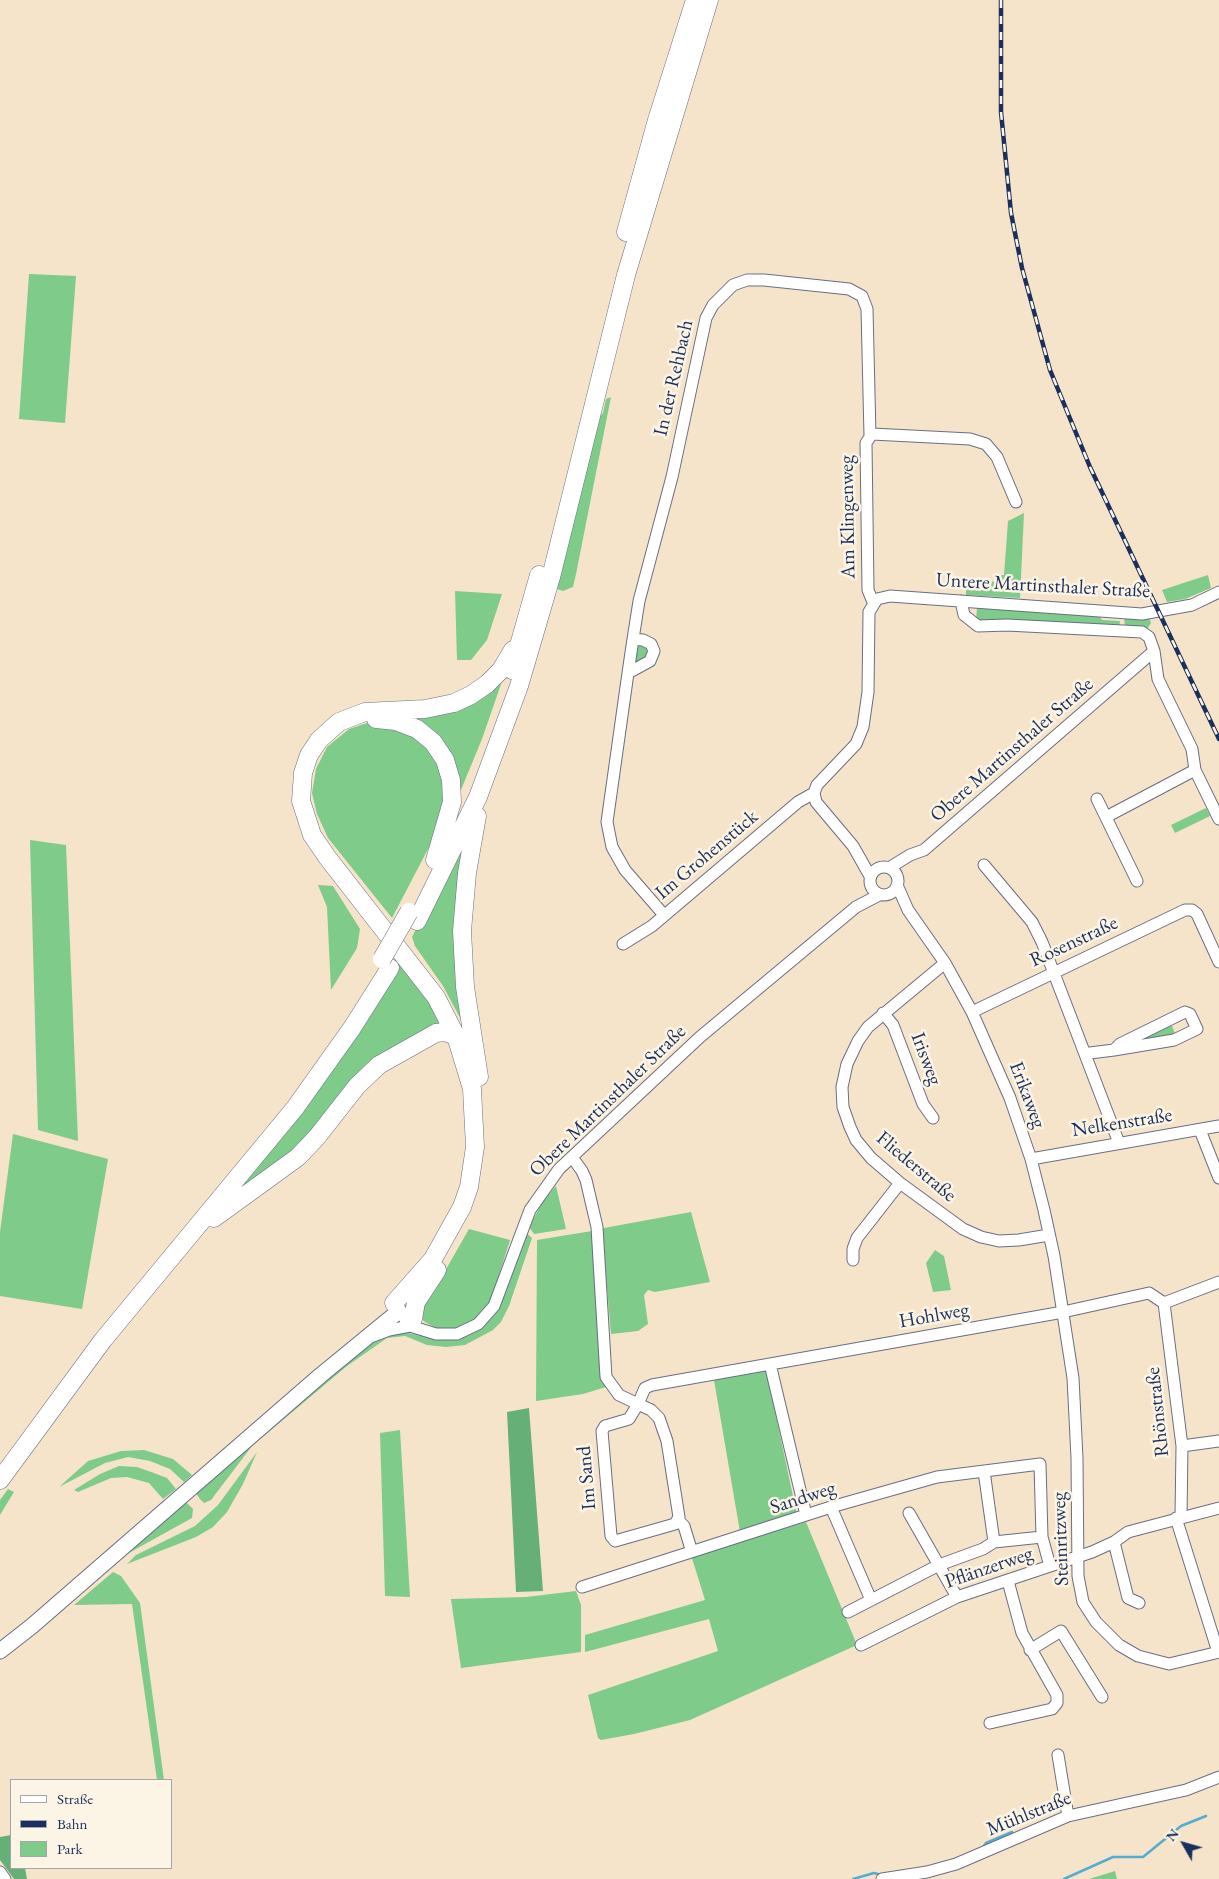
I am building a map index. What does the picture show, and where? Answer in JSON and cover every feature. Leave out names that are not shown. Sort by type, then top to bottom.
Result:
[{"type":"highway","points":[[544,578],[625,234],[657,120],[695,0]]},
{"type":"highway","points":[[0,1480],[103,1340],[295,1108],[343,1041],[460,836],[491,765],[519,686],[544,578],[626,275],[709,0]]},
{"type":"highway","points":[[435,860],[464,798],[490,734],[512,669],[537,605]]},
{"type":"highway","points":[[403,1313],[421,1275],[444,1243],[462,1207],[468,1187],[475,1147],[474,1108],[468,1071],[456,1036],[444,1010],[425,980],[327,858],[312,835],[301,801],[303,773],[309,755],[319,740],[332,727],[348,718],[374,710],[416,710],[445,706],[480,690],[506,662],[537,605]]},
{"type":"highway","points":[[413,917],[446,828],[453,796],[450,773],[438,748],[417,729],[389,720],[375,719],[359,722],[337,734],[321,752],[311,775],[310,800],[317,823],[329,845],[442,992],[462,1028],[478,1070]]},
{"type":"highway","points":[[403,1313],[417,1300],[442,1264],[462,1229],[481,1177],[485,1125],[465,987],[463,911],[472,841],[491,765]]},
{"type":"highway","points":[[0,1459],[94,1333],[292,1093],[386,963]]},
{"type":"highway","points":[[173,1255],[186,1248],[226,1208],[298,1157],[322,1132],[356,1086],[379,1065],[436,1033],[445,1032],[456,1036]]},
{"type":"main road","points":[[0,1651],[32,1626],[321,1375],[403,1313]]},
{"type":"main road","points":[[321,1375],[403,1313]]},
{"type":"street","name":"In der Rehbach","points":[[664,915],[625,870],[612,847],[607,822],[639,601],[672,477],[704,326],[713,305],[733,284],[748,280],[764,280],[849,289],[862,296],[868,309],[870,436]]},
{"type":"street","name":"Am Klingenweg","points":[[814,793],[817,785],[856,744],[864,727],[868,692],[871,607],[868,584],[866,444],[870,436],[877,433],[978,441],[986,444],[997,457],[1016,502]]},
{"type":"street","name":"Untere Martinsthaler Straße","points":[[871,607],[890,596],[1142,614],[1192,605],[1219,592]]},
{"type":"street","points":[[961,601],[964,614],[978,626],[1007,625],[1146,634],[1152,642],[1158,679],[1192,749],[1195,770],[1219,819]]},
{"type":"street","points":[[628,673],[650,661],[654,651],[647,642],[633,639]]},
{"type":"street","name":"Obere Martinsthaler Straße","points":[[885,867],[924,850],[1154,651]]},
{"type":"street","points":[[1106,817],[1195,770]]},
{"type":"street","points":[[814,793],[816,802],[853,846],[870,881],[882,895],[893,892],[897,885],[898,877],[853,846]]},
{"type":"street","name":"Im Grohenstück","points":[[623,944],[640,936],[798,802],[814,793]]},
{"type":"street","points":[[1097,799],[1137,881]]},
{"type":"street","points":[[984,866],[1032,922],[1119,1143]]},
{"type":"street","points":[[870,881],[874,870],[885,867]]},
{"type":"street","name":"Obere Martinsthaler Straße","points":[[856,908],[870,881]]},
{"type":"street","name":"Erikaweg","points":[[897,885],[908,910],[945,963],[972,1012],[1010,1098],[1031,1159],[1049,1235],[1064,1312]]},
{"type":"street","name":"Obere Martinsthaler Straße","points":[[403,1313],[426,1332],[441,1335],[457,1334],[478,1324],[486,1317],[496,1300],[530,1210],[547,1184],[572,1157],[700,1037],[856,908],[882,895]]},
{"type":"street","name":"Erikaweg","points":[[882,895],[908,910]]},
{"type":"street","name":"Rosenstraße","points":[[972,1012],[1186,910],[1192,910],[1197,914],[1219,962]]},
{"type":"street","name":"Fliederstraße","points":[[945,963],[868,1027],[852,1050],[844,1076],[842,1097],[847,1121],[856,1140],[871,1158],[900,1183],[963,1229],[975,1235],[999,1241],[1049,1235]]},
{"type":"street","points":[[1085,1054],[1114,1050],[1174,1040],[1197,1029],[1190,1014],[1185,1012],[1120,1044],[1114,1050]]},
{"type":"street","name":"Irisweg","points":[[883,1013],[893,1025],[923,1104],[933,1118]]},
{"type":"street","name":"Nelkenstraße","points":[[1031,1159],[1219,1126]]},
{"type":"street","points":[[1200,1130],[1219,1178]]},
{"type":"street","points":[[572,1157],[586,1180],[597,1227],[606,1377],[619,1395],[656,1414],[667,1440],[678,1520],[684,1526],[691,1549]]},
{"type":"street","points":[[853,1260],[853,1249],[857,1238],[900,1183]]},
{"type":"street","points":[[1164,1304],[1219,1282]]},
{"type":"street","name":"Hohlweg","points":[[638,1404],[643,1392],[649,1386],[1064,1312],[1149,1292],[1164,1304]]},
{"type":"street","name":"Rhönstraße","points":[[1164,1304],[1182,1446],[1179,1518],[1218,1652]]},
{"type":"street","name":"Steinritzweg","points":[[1064,1312],[1075,1403],[1078,1555],[1083,1602],[1096,1622],[1119,1645],[1138,1656],[1169,1664],[1218,1652]]},
{"type":"street","points":[[770,1364],[806,1515]]},
{"type":"street","name":"Im Sand","points":[[638,1404],[629,1419],[605,1426],[602,1431],[611,1536],[615,1541],[618,1541],[675,1524],[678,1520]]},
{"type":"street","points":[[1182,1446],[1219,1441]]},
{"type":"street","name":"Sandweg","points":[[582,1587],[831,1507],[937,1477],[1040,1464],[1042,1537]]},
{"type":"street","points":[[984,1471],[994,1542]]},
{"type":"street","points":[[831,1507],[871,1600]]},
{"type":"street","name":"Pflänzerweg","points":[[861,1645],[957,1597],[1008,1581],[1114,1542],[1128,1532],[1219,1508]]},
{"type":"street","points":[[909,1513],[930,1554],[940,1565],[957,1597]]},
{"type":"street","points":[[848,1612],[940,1565],[983,1549],[994,1542],[1042,1537],[1050,1566]]},
{"type":"street","points":[[1114,1542],[1128,1598],[1139,1603]]},
{"type":"street","points":[[990,1723],[1052,1710],[1057,1704],[1057,1695],[1030,1650],[1018,1622],[1008,1581]]},
{"type":"street","points":[[1030,1650],[1061,1631],[1102,1697]]},
{"type":"street","points":[[1058,1755],[1068,1816]]},
{"type":"street","name":"Mühlstraße","points":[[882,1879],[927,1872],[956,1864],[1068,1816],[1186,1790],[1219,1777]]},
{"type":"street","points":[[0,1872],[5,1879]]},
{"type":"green space","points":[[29,274],[76,276],[65,423],[19,419]]},
{"type":"green space","points":[[611,397],[573,587],[563,591],[557,589],[597,419],[603,413],[606,399]]},
{"type":"green space","points":[[1024,513],[1020,598],[966,595],[966,589],[973,590],[974,580],[997,582],[997,575],[1004,575],[1008,521]]},
{"type":"green space","points":[[1208,575],[1211,588],[1185,599],[1167,602],[1162,590]]},
{"type":"green space","points":[[455,591],[502,594],[487,640],[471,660],[457,660]]},
{"type":"green space","points":[[977,608],[1099,615],[1102,620],[1120,621],[1119,627],[981,625],[976,620]]},
{"type":"green space","points":[[1124,616],[1149,617],[1151,623],[1148,628],[1125,627]]},
{"type":"green space","points":[[641,645],[647,649],[647,656],[634,666],[635,648]]},
{"type":"green space","points":[[508,664],[482,739],[456,802],[455,782],[398,711],[434,710]]},
{"type":"green space","points":[[373,721],[421,735],[449,781],[440,826],[392,918],[328,838],[317,814],[312,793],[316,769],[327,747],[349,729]]},
{"type":"green space","points":[[1206,808],[1210,816],[1175,833],[1171,825]]},
{"type":"green space","points":[[467,829],[467,1031],[443,986],[415,946],[412,937]]},
{"type":"green space","points":[[30,840],[66,845],[78,1141],[38,1130]]},
{"type":"green space","points":[[318,885],[333,886],[360,929],[357,948],[331,990],[327,907]]},
{"type":"green space","points":[[404,956],[449,1029],[427,1034],[313,1136],[233,1197]]},
{"type":"green space","points":[[1170,1021],[1176,1036],[1121,1046]]},
{"type":"green space","points":[[13,1134],[108,1159],[82,1309],[0,1296],[0,1232]]},
{"type":"green space","points":[[556,1186],[566,1229],[534,1234],[529,1227],[543,1201]]},
{"type":"green space","points":[[691,1212],[710,1282],[655,1292],[648,1290],[644,1295],[648,1324],[638,1331],[611,1334],[602,1230],[604,1228]]},
{"type":"green space","points":[[469,1229],[510,1240],[490,1302],[473,1321],[456,1329],[438,1329],[420,1317],[419,1304],[445,1271]]},
{"type":"green space","points":[[524,1231],[532,1238],[509,1306],[501,1322],[493,1330],[465,1345],[446,1347],[427,1345],[405,1336],[387,1338],[347,1366],[252,1446],[211,1500],[204,1503],[200,1499],[195,1492],[366,1347],[384,1335],[400,1331],[434,1339],[446,1339],[477,1329]]},
{"type":"green space","points":[[592,1231],[606,1387],[583,1394],[536,1401],[537,1240]]},
{"type":"green space","points":[[935,1250],[944,1256],[951,1290],[933,1292],[926,1263]]},
{"type":"green space","points":[[766,1369],[797,1515],[740,1532],[714,1380]]},
{"type":"green space","points":[[529,1408],[543,1591],[516,1592],[507,1412]]},
{"type":"green space","points":[[400,1430],[410,1597],[385,1596],[380,1433]]},
{"type":"green space","points":[[144,1450],[173,1459],[192,1475],[184,1482],[170,1469],[150,1461],[128,1457],[105,1463],[59,1487],[88,1461],[121,1451]]},
{"type":"green space","points":[[257,1452],[243,1484],[227,1512],[213,1527],[196,1537],[127,1564],[136,1555],[195,1526],[218,1505]]},
{"type":"green space","points":[[119,1466],[137,1467],[167,1478],[176,1489],[163,1499],[149,1483],[127,1477],[111,1478],[78,1492],[74,1490],[100,1474]]},
{"type":"green space","points":[[8,1489],[14,1492],[0,1515],[0,1500]]},
{"type":"green space","points":[[185,1501],[193,1509],[192,1518],[127,1554],[0,1660],[0,1657]]},
{"type":"green space","points":[[806,1522],[857,1645],[690,1720],[634,1734],[601,1740],[598,1738],[588,1695],[718,1651],[709,1619],[585,1652],[585,1635],[705,1600],[691,1555]]},
{"type":"green space","points":[[113,1572],[121,1576],[140,1603],[164,1779],[157,1779],[132,1604],[74,1605]]},
{"type":"green space","points":[[576,1591],[581,1605],[581,1652],[461,1668],[451,1599],[526,1597]]},
{"type":"green space","points":[[10,1835],[10,1869],[25,1869],[27,1879],[14,1879],[0,1860],[0,1837]]},
{"type":"green space","points":[[1115,1871],[1117,1879],[1089,1879]]},
{"type":"waterway","points":[[1064,1879],[1113,1857],[1143,1857],[1181,1826],[1206,1816]]},
{"type":"waterway","points":[[983,1847],[986,1843],[1012,1832]]},
{"type":"waterway","points":[[853,1879],[874,1873],[882,1875]]},
{"type":"railway","points":[[1001,0],[1001,112],[1011,213],[1022,268],[1050,370],[1090,467],[1219,739]]}]
